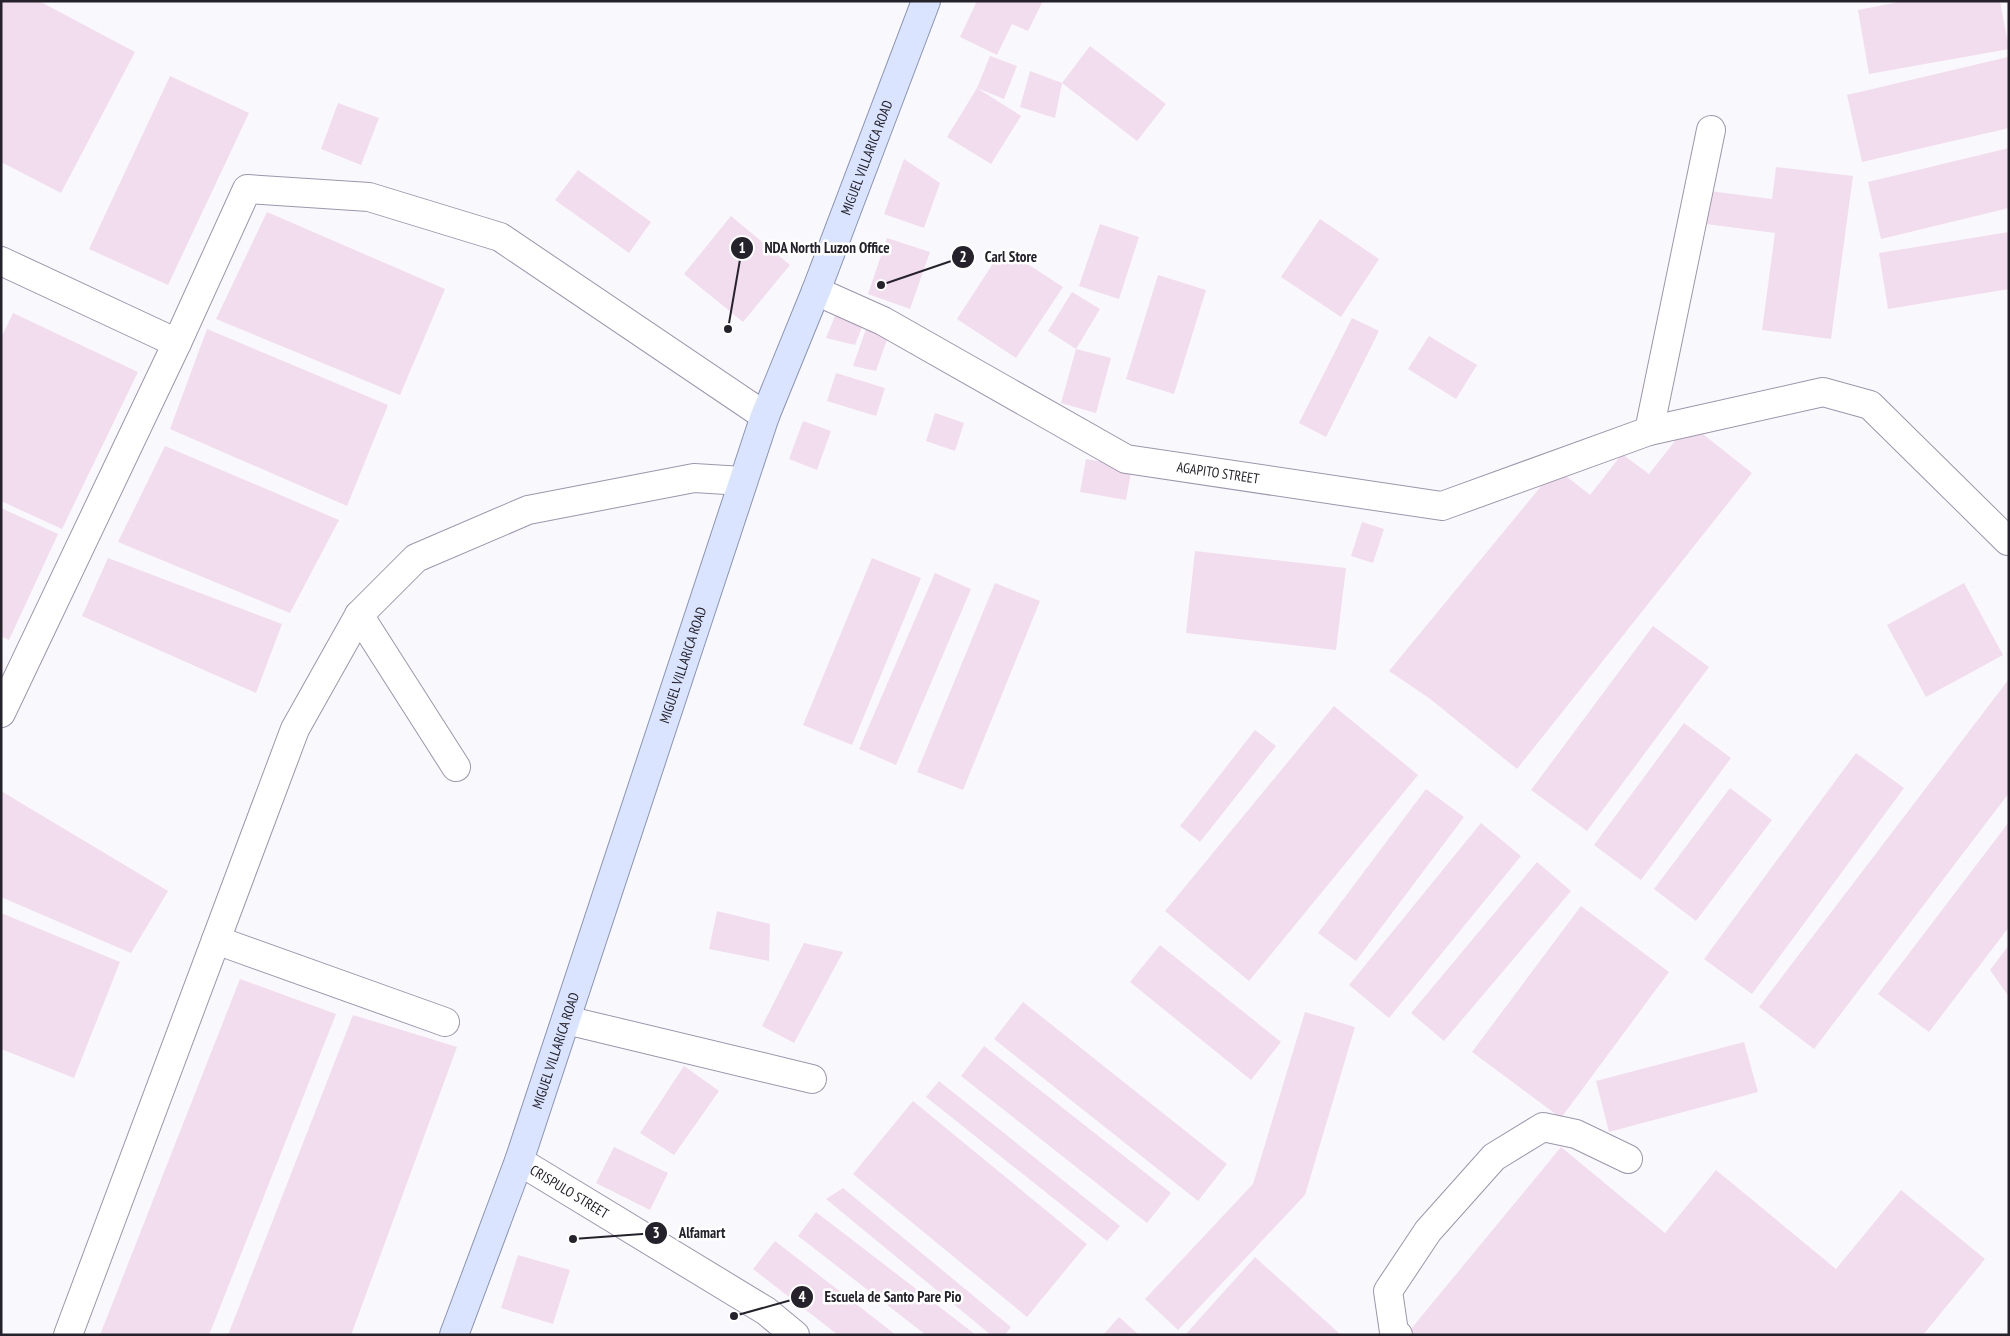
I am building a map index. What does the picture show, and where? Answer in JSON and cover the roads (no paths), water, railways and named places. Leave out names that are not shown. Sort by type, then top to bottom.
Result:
[{"type":"main road","name":"MIGUEL VILLARICA ROAD","points":[[454,1335],[519,1161],[765,416],[816,291],[926,1]]},
{"type":"street","points":[[1649,431],[1711,130]]},
{"type":"street","points":[[1,713],[177,343],[247,189],[369,197],[500,237],[765,416]]},
{"type":"street","points":[[1,261],[177,343]]},
{"type":"street","name":"AGAPITO STREET","points":[[816,291],[883,321],[1126,459],[1442,506],[1649,431],[1823,392],[1870,405],[2008,541]]},
{"type":"street","points":[[68,1335],[295,729],[359,615],[416,558],[528,510],[694,478],[719,478],[743,481]]},
{"type":"street","points":[[359,615],[456,767]]},
{"type":"street","points":[[216,940],[444,1022]]},
{"type":"street","points":[[566,1020],[812,1079]]},
{"type":"street","points":[[1398,1335],[1394,1332],[1388,1291],[1428,1231],[1494,1157],[1543,1127],[1576,1134],[1628,1159]]},
{"type":"street","name":"CRISPULO STREET","points":[[519,1161],[766,1311],[794,1335]]},
{"type":"place","name":"Carl Store","points":[[881,285]]},
{"type":"place","name":"NDA North Luzon Office","points":[[728,329]]},
{"type":"place","name":"Alfamart","points":[[573,1239]]},
{"type":"place","name":"Escuela de Santo Pare Pio","points":[[734,1316]]}]
